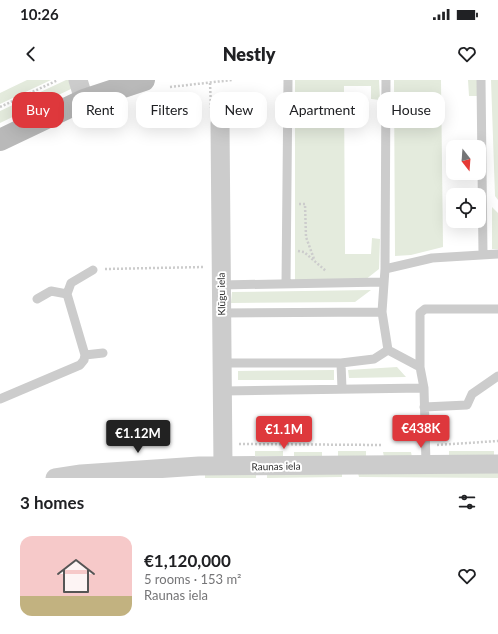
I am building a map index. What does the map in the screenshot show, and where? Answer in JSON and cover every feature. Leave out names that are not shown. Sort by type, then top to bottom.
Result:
[{"type":"street","points":[[0,140],[81,90],[144,80]]},
{"type":"street","name":"Klūgu iela","points":[[220,128],[223,466]]},
{"type":"street","name":"Raunas iela","points":[[55,478],[145,473],[223,466],[259,472],[426,464],[498,464]]},
{"type":"lane","points":[[286,284],[288,80]]},
{"type":"lane","points":[[386,80],[385,269],[382,312],[388,350]]},
{"type":"lane","points":[[481,80],[483,254]]},
{"type":"lane","points":[[385,269],[432,258],[498,254]]},
{"type":"lane","points":[[0,399],[80,365],[84,360],[84,355],[67,294],[71,283],[93,270]]},
{"type":"lane","points":[[221,285],[383,282]]},
{"type":"lane","points":[[37,299],[51,291],[67,294]]},
{"type":"lane","points":[[426,464],[424,388],[420,367],[420,312],[425,309],[498,309]]},
{"type":"lane","points":[[222,313],[382,312]]},
{"type":"lane","points":[[388,350],[420,367]]},
{"type":"lane","points":[[222,363],[341,363],[374,359],[388,350]]},
{"type":"lane","points":[[84,355],[103,353]]},
{"type":"lane","points":[[341,363],[342,389]]},
{"type":"lane","points":[[424,407],[467,405],[472,394],[498,376]]},
{"type":"lane","points":[[223,391],[424,388]]},
{"type":"path","points":[[0,107],[58,80]]},
{"type":"path","points":[[170,87],[232,80]]},
{"type":"path","points":[[210,83],[210,92]]},
{"type":"path","points":[[306,220],[306,237],[314,259]]},
{"type":"path","points":[[286,249],[304,252],[314,259],[340,283]]},
{"type":"path","points":[[93,270],[208,267]]},
{"type":"path","points":[[425,446],[498,441]]},
{"type":"path","points":[[223,444],[383,446]]},
{"type":"shaded area","points":[[27,80],[51,80],[26,92],[12,92],[12,98],[0,104],[0,93]]},
{"type":"shaded area","points":[[66,80],[71,80],[73,88],[64,92],[40,92]]},
{"type":"shaded area","points":[[295,80],[379,80],[380,92],[377,92],[377,100],[371,99],[371,86],[344,86],[344,92],[295,92]]},
{"type":"shaded area","points":[[394,80],[441,80],[441,92],[394,92]]},
{"type":"shaded area","points":[[468,80],[477,80],[478,96],[469,96]]},
{"type":"shaded area","points":[[491,80],[498,80],[498,200],[495,196]]},
{"type":"shaded area","points":[[12,105],[12,117],[0,123],[0,111]]},
{"type":"shaded area","points":[[295,128],[344,128],[345,254],[371,254],[372,238],[380,239],[379,269],[365,280],[295,280]]},
{"type":"shaded area","points":[[394,128],[442,128],[443,247],[411,255],[395,256]]},
{"type":"shaded area","points":[[492,207],[498,213],[498,249],[492,249]]},
{"type":"shaded area","points":[[371,290],[355,302],[231,303],[232,292]]},
{"type":"shaded area","points":[[397,367],[406,377],[349,378],[348,370]]},
{"type":"shaded area","points":[[334,370],[334,380],[238,380],[238,371]]},
{"type":"shaded area","points":[[255,451],[283,451],[283,456],[255,456]]},
{"type":"shaded area","points":[[338,451],[366,451],[366,457],[338,457]]},
{"type":"shaded area","points":[[449,451],[494,451],[494,456],[449,457]]},
{"type":"shaded area","points":[[294,452],[322,452],[322,457],[294,458]]},
{"type":"shaded area","points":[[383,452],[411,452],[412,457],[384,457]]},
{"type":"shaded area","points":[[357,469],[498,471],[498,478],[359,477]]},
{"type":"shaded area","points":[[267,472],[342,472],[342,477],[267,478]]},
{"type":"shaded area","points":[[256,473],[256,478],[205,478],[205,475]]}]
